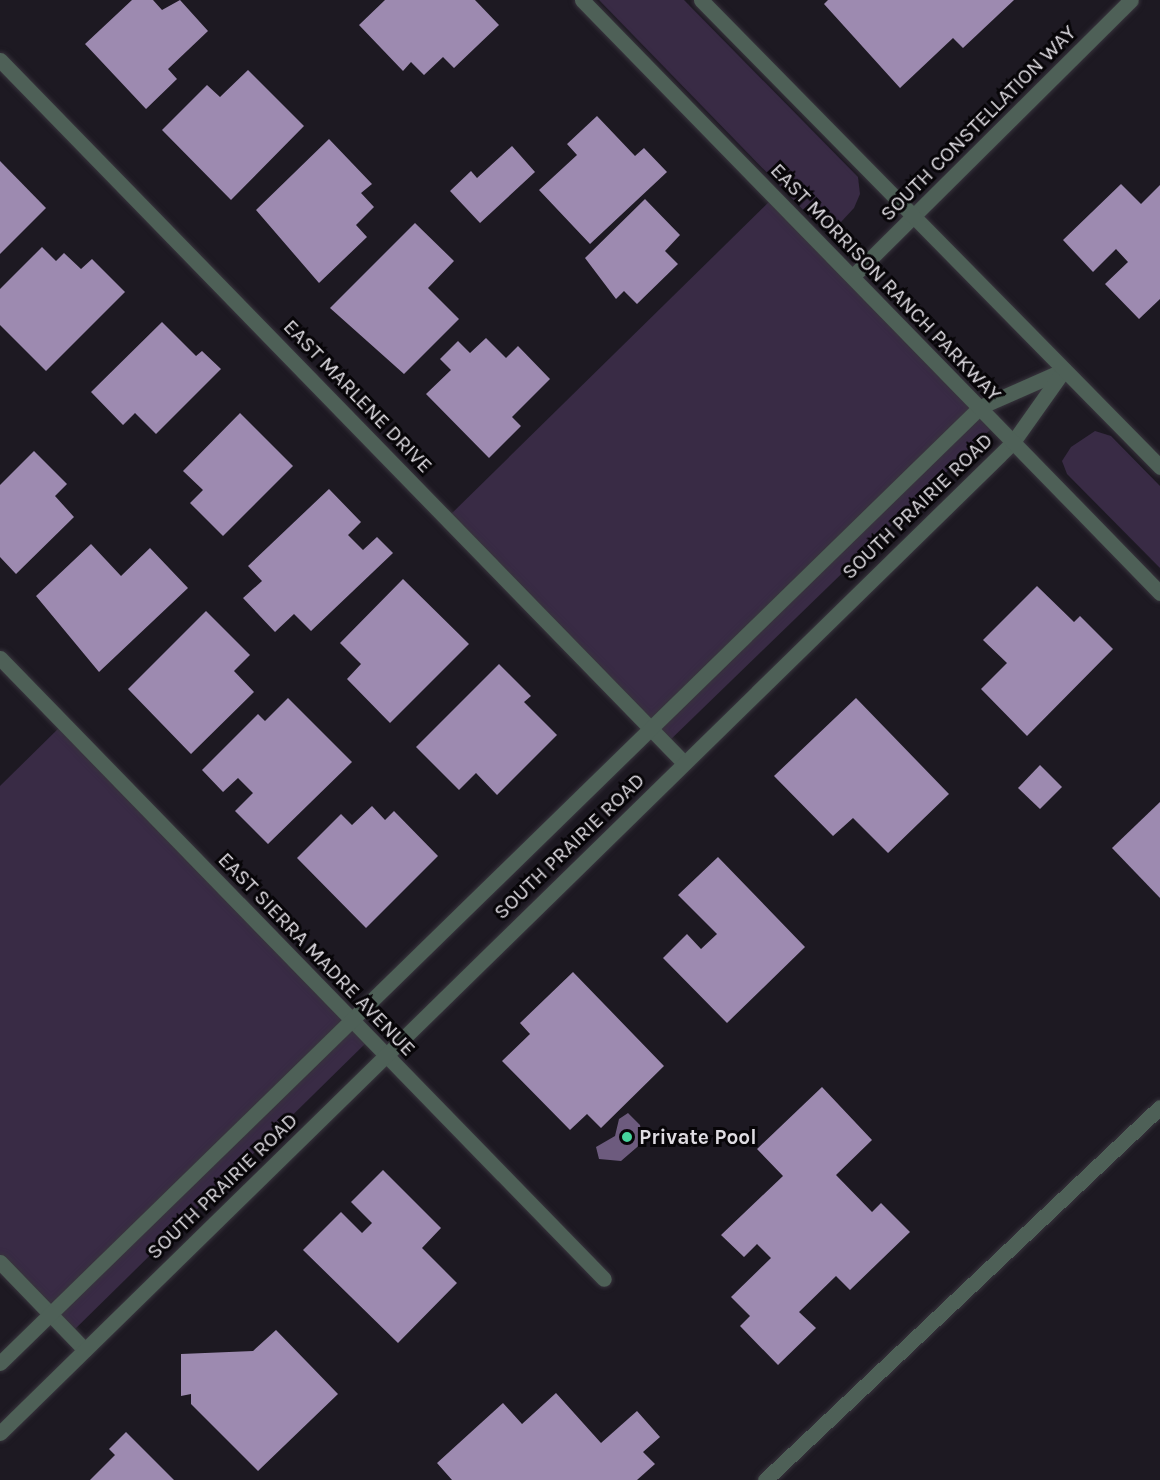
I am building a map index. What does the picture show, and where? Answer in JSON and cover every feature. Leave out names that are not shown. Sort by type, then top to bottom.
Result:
[{"type":"street","name":"EAST MORRISON RANCH PARKWAY","points":[[582,0],[854,275],[1160,593]]},
{"type":"street","points":[[701,0],[1160,467]]},
{"type":"street","name":"SOUTH CONSTELLATION WAY","points":[[854,275],[1131,0]]},
{"type":"street","name":"EAST MARLENE DRIVE","points":[[0,60],[650,725],[684,763]]},
{"type":"street","name":"SOUTH PRAIRIE ROAD","points":[[0,1364],[353,1021],[650,725],[980,407],[1064,370]]},
{"type":"street","name":"SOUTH PRAIRIE ROAD","points":[[0,1433],[1013,442],[1064,370]]},
{"type":"street","name":"EAST SIERRA MADRE AVENUE","points":[[0,658],[604,1279]]},
{"type":"street","points":[[765,1480],[1160,1107]]},
{"type":"street","points":[[0,1262],[85,1350]]},
{"type":"shaded area","points":[[599,0],[684,0],[858,177],[860,194],[854,208],[841,222],[813,220]]},
{"type":"shaded area","points":[[775,196],[995,425],[666,744],[447,518]]},
{"type":"shaded area","points":[[1095,431],[1111,436],[1160,486],[1160,568],[1067,474],[1062,461],[1071,447]]},
{"type":"shaded area","points":[[64,723],[370,1039],[70,1334],[0,1262],[0,786]]},
{"type":"shaded area","name":"Private Pool","points":[[628,1113],[640,1125],[643,1142],[621,1161],[599,1159],[596,1147],[615,1136],[619,1119]]},
{"type":"building","points":[[132,0],[153,0],[162,10],[180,0],[208,31],[168,69],[177,79],[146,109],[85,44]]},
{"type":"building","points":[[385,0],[475,0],[499,25],[454,68],[443,57],[424,75],[411,62],[403,71],[359,25]]},
{"type":"building","points":[[828,0],[1014,0],[963,48],[953,38],[900,88],[824,4]]},
{"type":"building","points":[[248,70],[304,126],[231,200],[162,130],[207,85],[220,97]]},
{"type":"building","points":[[597,116],[635,156],[644,148],[667,172],[590,244],[539,190],[577,155],[567,144]]},
{"type":"building","points":[[329,139],[372,184],[361,193],[374,207],[356,225],[367,237],[319,283],[256,210]]},
{"type":"building","points":[[512,146],[535,172],[480,223],[450,191],[471,171],[477,178]]},
{"type":"building","points":[[0,161],[46,208],[0,254]]},
{"type":"building","points":[[1121,184],[1141,204],[1160,185],[1160,299],[1139,319],[1105,284],[1128,262],[1116,249],[1093,272],[1063,240]]},
{"type":"building","points":[[645,199],[680,235],[665,251],[678,264],[637,304],[624,291],[616,299],[585,258]]},
{"type":"building","points":[[415,223],[454,261],[428,288],[459,319],[404,374],[330,308]]},
{"type":"building","points":[[42,247],[56,261],[64,253],[81,269],[92,259],[125,292],[46,371],[0,325],[0,289]]},
{"type":"building","points":[[162,322],[196,356],[202,351],[221,369],[156,434],[135,413],[123,425],[91,392]]},
{"type":"building","points":[[486,338],[506,358],[518,346],[550,379],[512,417],[521,426],[489,458],[426,394],[451,370],[440,359],[458,341],[470,353]]},
{"type":"building","points":[[240,413],[293,466],[223,536],[190,503],[203,490],[183,471]]},
{"type":"building","points":[[34,451],[67,484],[55,496],[74,517],[16,574],[0,557],[0,485]]},
{"type":"building","points":[[329,489],[361,522],[348,535],[363,550],[377,537],[393,553],[311,631],[294,614],[275,632],[243,598],[262,581],[248,566]]},
{"type":"building","points":[[91,544],[121,576],[150,548],[188,588],[99,672],[36,596]]},
{"type":"building","points":[[403,579],[469,644],[390,723],[347,679],[361,664],[340,643]]},
{"type":"building","points":[[1037,586],[1074,622],[1080,616],[1113,649],[1027,736],[981,689],[1007,663],[983,640]]},
{"type":"building","points":[[206,611],[250,655],[234,671],[254,692],[191,754],[128,689]]},
{"type":"building","points":[[499,664],[531,696],[524,702],[557,735],[497,795],[476,773],[459,790],[416,747]]},
{"type":"building","points":[[288,698],[352,762],[268,844],[235,811],[253,793],[238,778],[223,792],[202,770],[258,714],[265,721]]},
{"type":"building","points":[[856,698],[949,794],[888,853],[853,818],[833,836],[774,776]]},
{"type":"building","points":[[1040,765],[1062,787],[1040,809],[1018,788]]},
{"type":"building","points":[[1160,802],[1160,898],[1112,848]]},
{"type":"building","points":[[372,806],[385,820],[394,811],[438,856],[366,928],[297,858],[341,814],[352,825]]},
{"type":"building","points":[[718,857],[805,947],[727,1023],[663,958],[687,934],[701,949],[717,934],[678,895]]},
{"type":"building","points":[[573,972],[664,1066],[601,1128],[587,1114],[570,1130],[502,1061],[530,1034],[520,1023]]},
{"type":"building","points":[[822,1087],[872,1140],[836,1175],[872,1212],[881,1203],[910,1232],[850,1290],[836,1276],[799,1312],[816,1328],[778,1365],[740,1326],[750,1316],[731,1297],[771,1258],[757,1244],[744,1257],[721,1235],[783,1176],[757,1149]]},
{"type":"building","points":[[383,1170],[441,1228],[422,1248],[457,1283],[398,1343],[303,1250],[341,1212],[362,1233],[372,1223],[351,1202]]},
{"type":"building","points":[[276,1330],[338,1394],[258,1471],[191,1404],[191,1394],[181,1396],[181,1354],[253,1351]]},
{"type":"building","points":[[556,1393],[601,1443],[637,1411],[660,1437],[643,1452],[655,1464],[637,1480],[452,1480],[437,1463],[503,1403],[522,1424]]},
{"type":"building","points":[[126,1432],[174,1480],[90,1480],[115,1455],[109,1449]]},
{"type":"place","name":"Private Pool","points":[[627,1137]]}]
